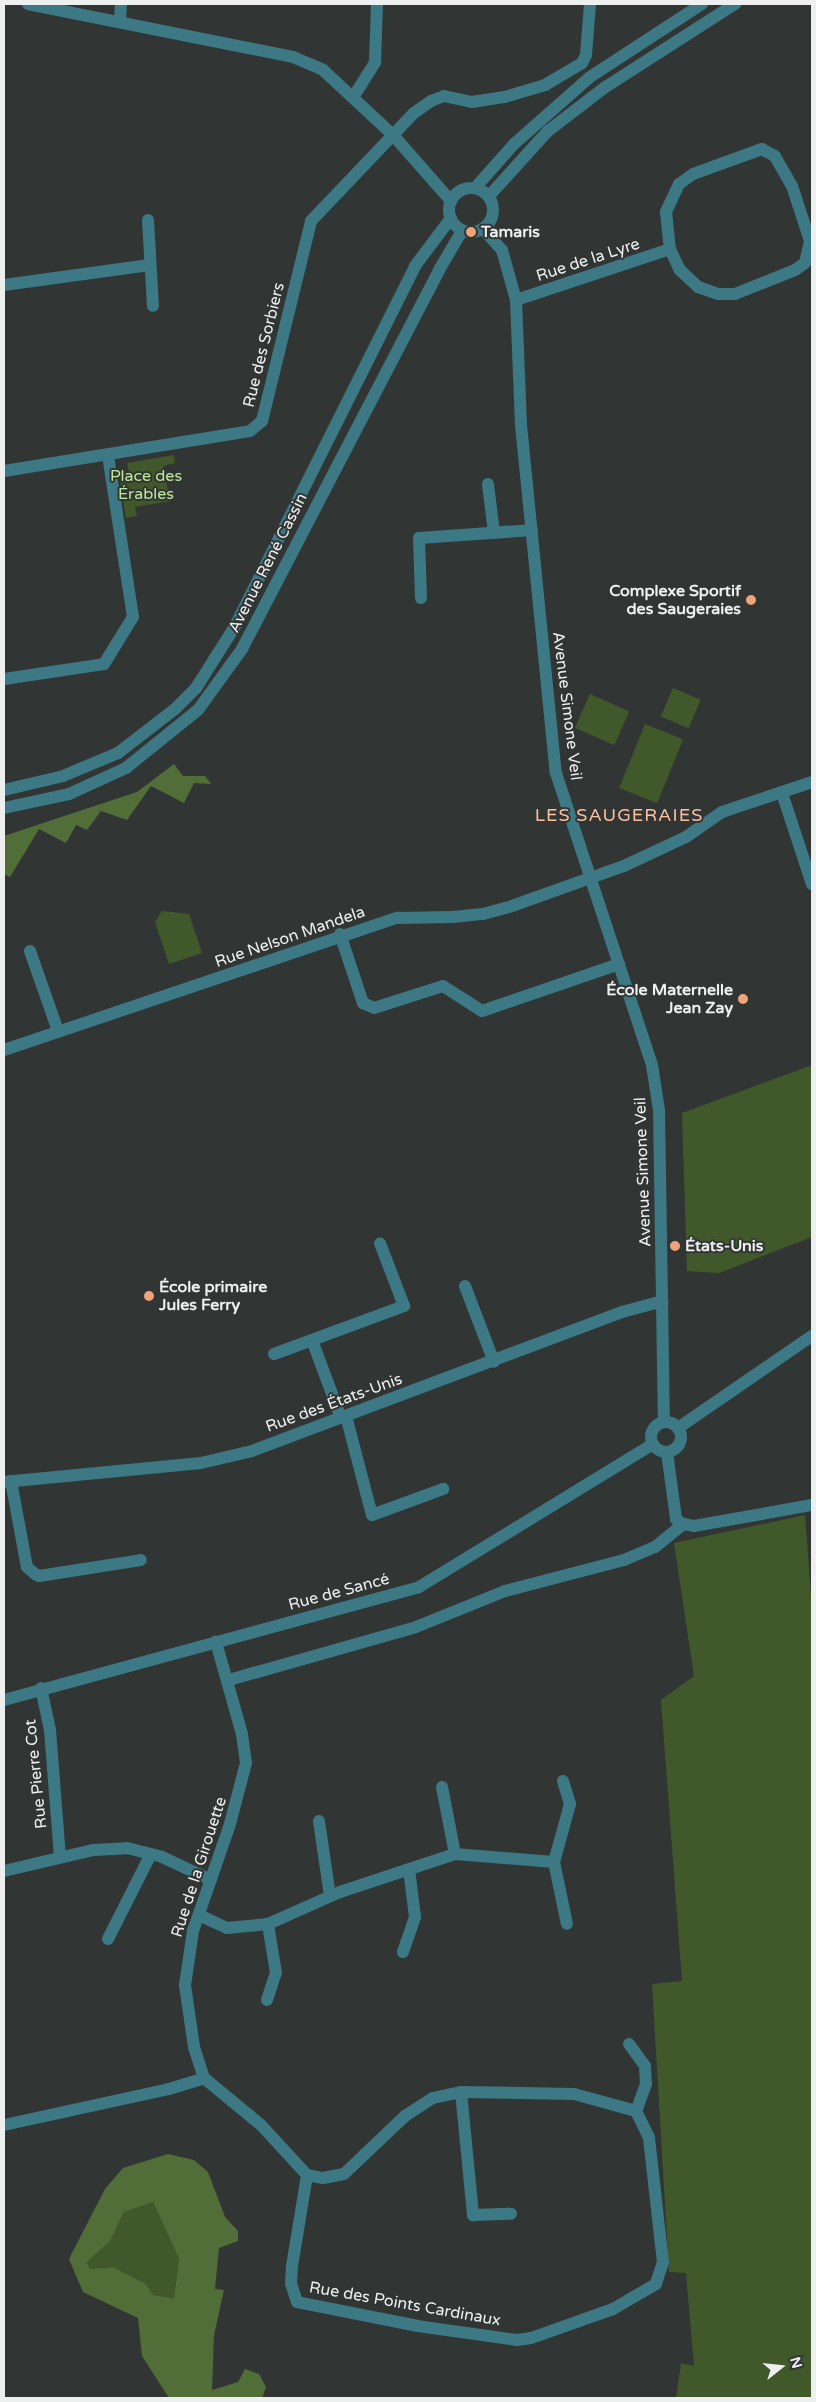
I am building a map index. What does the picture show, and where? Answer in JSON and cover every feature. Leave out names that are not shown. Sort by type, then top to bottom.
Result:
[{"type":"street","points":[[28,4],[293,57],[323,70],[354,96],[394,135],[451,201],[451,218],[462,231],[483,229],[489,224],[494,210],[489,196],[475,188],[461,190],[451,201]]},
{"type":"street","points":[[120,4],[120,22]]},
{"type":"street","points":[[354,96],[375,62],[377,4]]},
{"type":"street","name":"Rue des Sorbiers","points":[[4,472],[233,436],[250,431],[262,421],[311,221],[414,113],[444,96],[472,102],[505,97],[545,85],[582,63],[586,55],[590,4]]},
{"type":"street","points":[[475,188],[514,144],[590,77],[702,4]]},
{"type":"street","points":[[489,196],[526,152],[569,115],[604,88],[735,4]]},
{"type":"street","points":[[762,150],[775,156],[792,186],[810,241],[805,263],[735,294],[718,294],[698,287],[680,270],[670,249],[666,212],[679,184],[693,174],[762,150]]},
{"type":"street","name":"Avenue René Cassin","points":[[4,790],[63,776],[118,753],[154,727],[196,688],[234,628],[415,266],[451,218]]},
{"type":"street","points":[[148,220],[152,306]]},
{"type":"street","name":"Avenue Simone Veil","points":[[483,229],[502,250],[516,300],[521,425],[556,773],[652,1065],[660,1110],[664,1422]]},
{"type":"street","name":"Avenue René Cassin","points":[[4,808],[69,794],[126,768],[198,710],[242,649],[439,270],[462,231]]},
{"type":"street","name":"Rue de la Lyre","points":[[516,300],[670,249]]},
{"type":"street","points":[[4,285],[150,264]]},
{"type":"street","points":[[4,679],[104,664],[133,618],[108,455]]},
{"type":"street","points":[[488,484],[494,533]]},
{"type":"street","points":[[421,598],[420,538],[532,530]]},
{"type":"street","name":"Rue Nelson Mandela","points":[[4,1050],[218,979],[340,934],[397,918],[483,914],[591,879],[686,837],[722,812],[812,782]]},
{"type":"street","points":[[782,793],[812,884]]},
{"type":"street","points":[[340,934],[363,1003],[374,1008],[442,986],[482,1011],[619,964]]},
{"type":"street","points":[[30,951],[58,1031]]},
{"type":"street","points":[[274,1354],[404,1306],[380,1243]]},
{"type":"street","points":[[465,1286],[494,1362]]},
{"type":"street","name":"Rue des États-Unis","points":[[7,1481],[201,1463],[252,1451],[494,1362],[622,1312],[663,1301]]},
{"type":"street","points":[[678,1428],[812,1336]]},
{"type":"street","points":[[312,1340],[344,1417],[372,1515],[443,1489]]},
{"type":"street","points":[[664,1422],[678,1428],[678,1445],[667,1452],[659,1450],[652,1444],[653,1428],[664,1422]]},
{"type":"street","name":"Rue de Sancé","points":[[4,1700],[41,1688],[419,1587],[652,1444]]},
{"type":"street","points":[[667,1452],[676,1520],[684,1524],[694,1526],[812,1506]]},
{"type":"street","points":[[7,1481],[27,1567],[35,1574],[39,1576],[141,1560]]},
{"type":"street","points":[[229,1680],[416,1627],[505,1591],[624,1560],[655,1547],[684,1524]]},
{"type":"street","name":"Rue de la Girouette","points":[[204,2078],[194,2047],[185,1985],[193,1931],[212,1880],[246,1763],[229,1680],[216,1642]]},
{"type":"street","name":"Rue Pierre Cot","points":[[41,1688],[50,1730],[60,1857]]},
{"type":"street","points":[[563,1781],[570,1804],[554,1862],[567,1924]]},
{"type":"street","points":[[442,1787],[455,1854]]},
{"type":"street","points":[[319,1821],[330,1896]]},
{"type":"street","points":[[4,1871],[93,1850],[127,1848],[151,1854],[212,1880]]},
{"type":"street","points":[[108,1939],[151,1854]]},
{"type":"street","points":[[199,1915],[227,1928],[268,1924],[330,1896],[455,1854],[554,1862]]},
{"type":"street","points":[[403,1952],[415,1917],[409,1869]]},
{"type":"street","points":[[267,2000],[276,1973],[268,1924]]},
{"type":"street","points":[[4,2125],[169,2089],[204,2078],[261,2125],[308,2175],[323,2178],[344,2174],[405,2116],[433,2098],[461,2092],[574,2094],[636,2111],[646,2084],[645,2066],[629,2044]]},
{"type":"street","points":[[461,2092],[473,2215],[511,2214]]},
{"type":"street","name":"Rue des Points Cardinaux","points":[[308,2175],[292,2266],[291,2284],[297,2302],[418,2326],[517,2340],[531,2338],[613,2308],[656,2284],[663,2262],[656,2178],[650,2138],[636,2111]]},
{"type":"green space","name":"Place des Érables","points":[[174,455],[175,463],[163,466],[170,501],[135,507],[137,516],[126,518],[119,475],[129,473],[127,463]]},
{"type":"green space","points":[[673,688],[701,700],[689,728],[661,717]]},
{"type":"green space","points":[[590,694],[629,711],[614,745],[575,728]]},
{"type":"green space","points":[[645,724],[683,739],[657,803],[619,788]]},
{"type":"green space","points":[[174,764],[183,776],[205,776],[211,784],[194,783],[184,803],[151,786],[127,820],[101,811],[87,830],[76,825],[66,843],[39,829],[10,877],[4,874],[4,836],[137,792]]},
{"type":"green space","points":[[162,911],[189,914],[202,953],[169,964],[155,922]]},
{"type":"green space","points":[[812,1065],[812,1237],[719,1273],[687,1271],[682,1113]]},
{"type":"green space","points":[[805,1515],[812,1609],[812,2398],[676,2398],[681,2363],[694,2366],[686,2273],[669,2272],[652,1984],[682,1981],[661,1700],[694,1676],[674,1543]]},
{"type":"green space","points":[[168,2154],[194,2160],[208,2172],[225,2217],[238,2231],[238,2241],[219,2248],[215,2289],[224,2290],[214,2335],[212,2390],[238,2382],[245,2369],[259,2374],[266,2387],[262,2398],[169,2398],[142,2356],[138,2318],[83,2292],[69,2259],[105,2189],[123,2168]],"holes":[[[153,2202],[179,2259],[174,2298],[153,2295],[146,2284],[113,2267],[90,2269],[87,2262],[110,2241],[124,2212]]]},
{"type":"green space","points":[[153,2202],[179,2259],[174,2298],[153,2295],[146,2284],[113,2267],[90,2269],[87,2262],[110,2241],[124,2212]]},
{"type":"place","name":"Tamaris","points":[[471,232]]},
{"type":"place","name":"Complexe Sportif des Saugeraies","points":[[751,600]]},
{"type":"place","name":"École Maternelle Jean Zay","points":[[743,999]]},
{"type":"place","name":"États-Unis","points":[[675,1246]]},
{"type":"place","name":"École primaire Jules Ferry","points":[[149,1296]]},
{"type":"district","name":"LES SAUGERAIES","points":[[619,815]]}]
